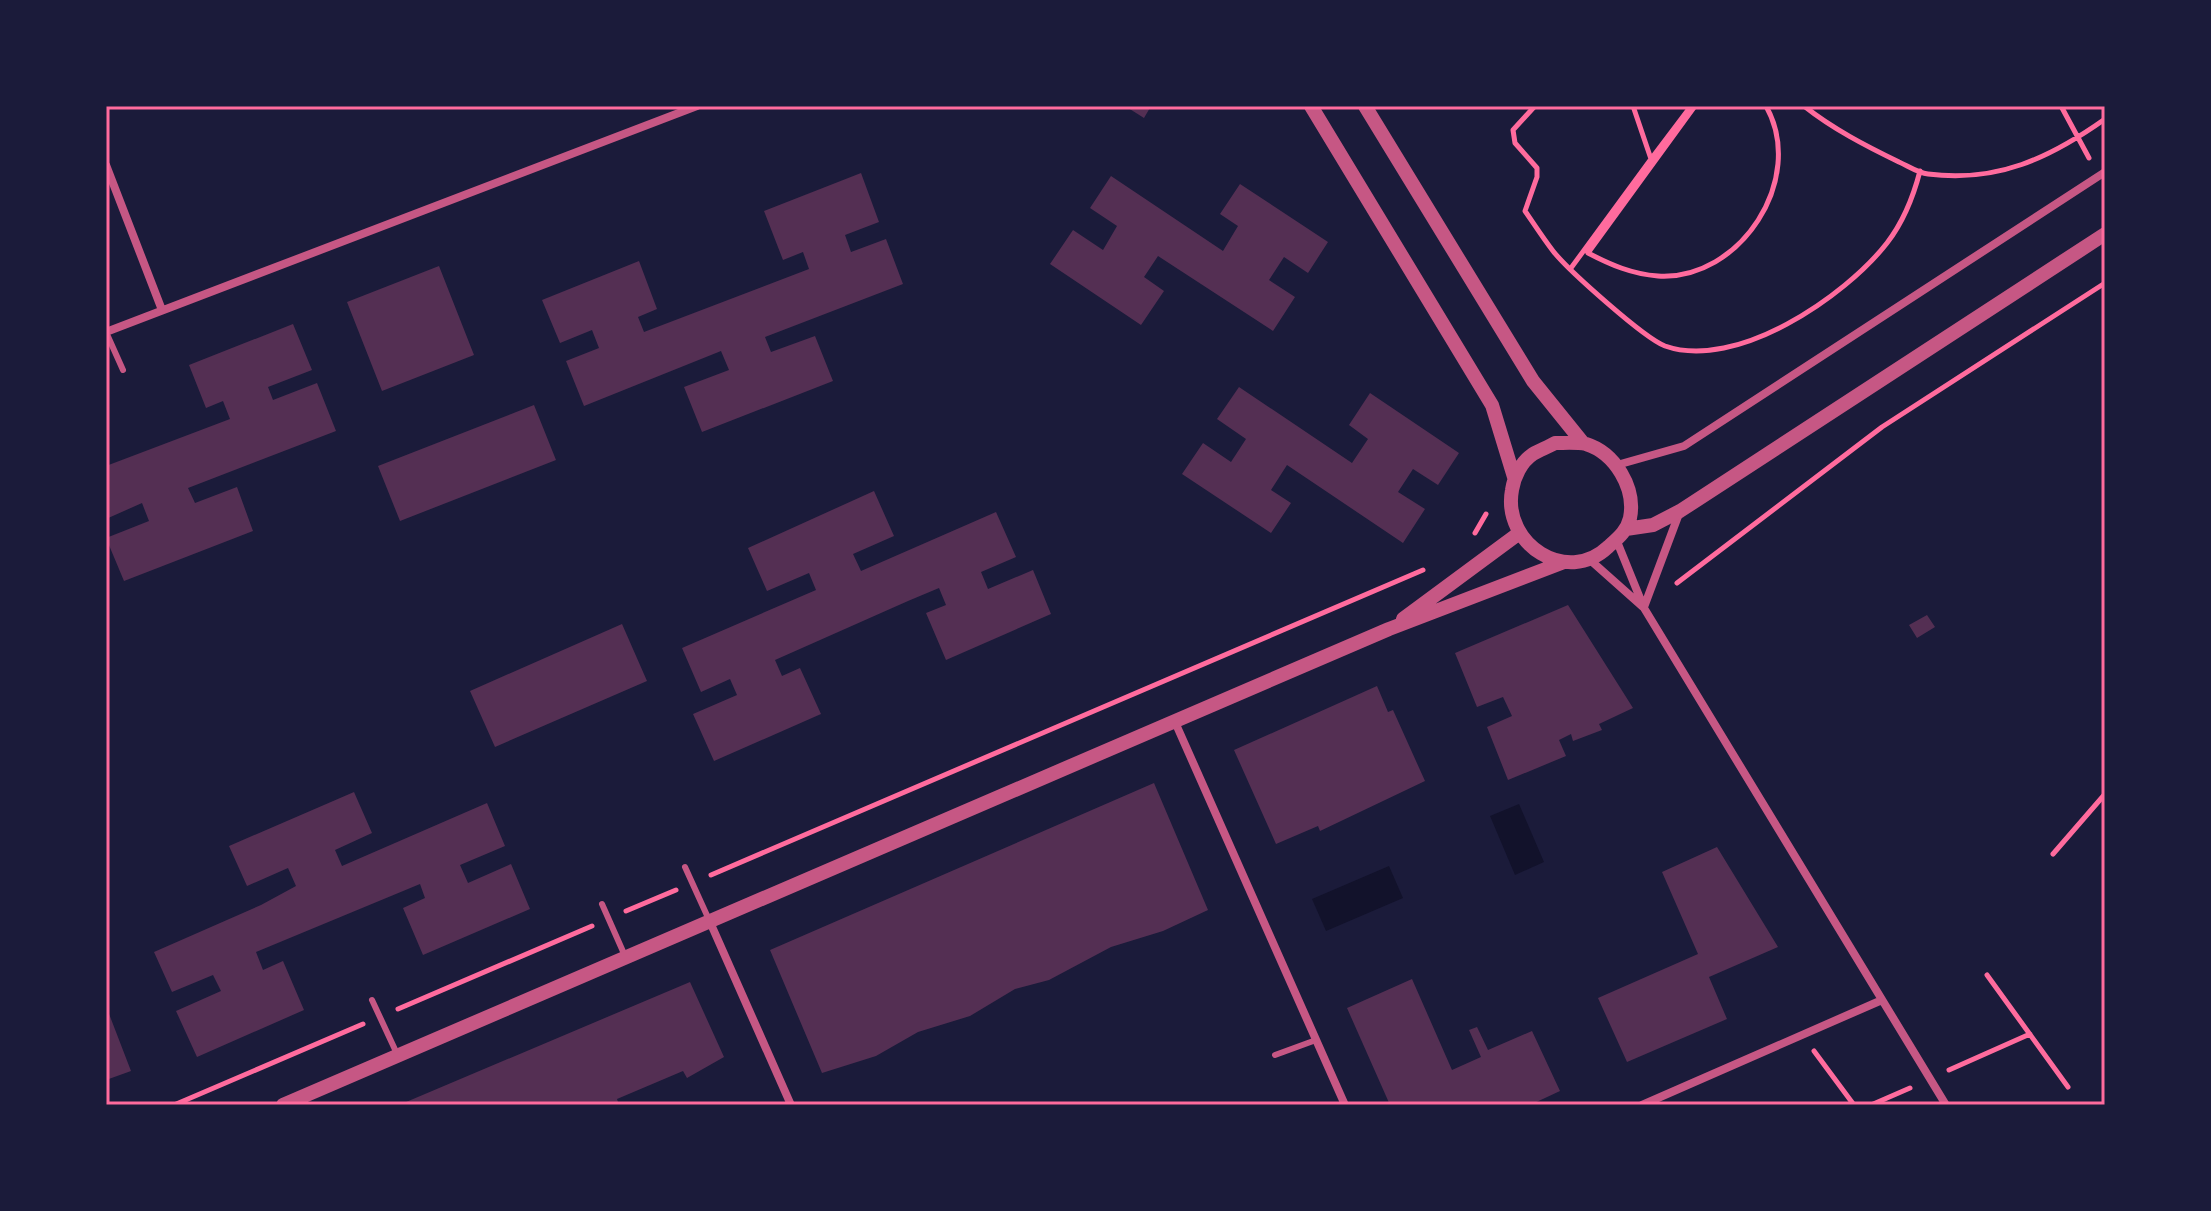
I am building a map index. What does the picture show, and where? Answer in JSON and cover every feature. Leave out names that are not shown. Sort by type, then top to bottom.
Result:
[{"type":"street","points":[[106,332],[697,106]]},
{"type":"street","points":[[1311,106],[1492,405],[1514,477],[1509,506],[1518,534],[1538,553],[1564,562]]},
{"type":"street","points":[[1365,106],[1533,381],[1583,443]]},
{"type":"street","points":[[106,165],[162,310]]},
{"type":"street","points":[[1617,465],[1684,446],[2102,174]]},
{"type":"street","points":[[1621,534],[1653,525],[1680,511],[2105,234]]},
{"type":"street","points":[[283,1105],[1389,629],[1564,562],[1589,559],[1621,534],[1631,514],[1625,480],[1617,465],[1599,449],[1583,443],[1555,443],[1531,455],[1514,477]]},
{"type":"street","points":[[1644,608],[1680,511]]},
{"type":"street","points":[[1389,629],[1518,534]]},
{"type":"street","points":[[1621,534],[1644,608],[1946,1105]]},
{"type":"street","points":[[1589,559],[1644,608]]},
{"type":"street","points":[[1175,722],[1345,1105]]},
{"type":"street","points":[[710,922],[791,1105]]},
{"type":"street","points":[[1642,1105],[1882,1000]]},
{"type":"lane","points":[[106,332],[123,370]]},
{"type":"lane","points":[[685,867],[710,922]]},
{"type":"lane","points":[[602,904],[626,958]]},
{"type":"lane","points":[[372,1000],[398,1056]]},
{"type":"lane","points":[[1275,1055],[1316,1040]]},
{"type":"path","points":[[1535,106],[1513,130],[1515,143],[1537,168],[1537,177],[1525,211],[1555,253],[1630,322],[1663,345],[1695,351],[1768,334],[1856,278],[1888,242],[1911,204],[1920,171]]},
{"type":"path","points":[[1633,106],[1651,159]]},
{"type":"path","points":[[1571,268],[1693,106]]},
{"type":"path","points":[[1693,106],[1588,253],[1623,270],[1660,276],[1698,270],[1731,252],[1758,224],[1774,190],[1778,152],[1766,106]]},
{"type":"path","points":[[1804,106],[1864,146],[1924,174],[1978,175],[2019,167],[2055,152],[2105,119]]},
{"type":"path","points":[[2061,106],[2102,174]]},
{"type":"path","points":[[1644,608],[1882,427],[2105,283]]},
{"type":"path","points":[[1470,542],[1489,503]]},
{"type":"path","points":[[174,1105],[1432,566]]},
{"type":"path","points":[[2053,854],[2105,794]]},
{"type":"path","points":[[1987,975],[2068,1087]]},
{"type":"path","points":[[1871,1105],[2030,1034]]},
{"type":"path","points":[[1802,1035],[1854,1105]]},
{"type":"shaded area","points":[[1519,804],[1544,862],[1515,875],[1490,816]]},
{"type":"shaded area","points":[[1389,866],[1403,898],[1326,931],[1312,899]]},
{"type":"building","points":[[1125,106],[1151,106],[1144,118]]},
{"type":"building","points":[[861,173],[879,222],[845,235],[851,252],[886,239],[903,284],[765,337],[771,352],[815,336],[833,381],[702,432],[684,387],[729,370],[721,351],[584,406],[566,361],[599,348],[592,330],[560,343],[542,300],[639,261],[657,309],[638,317],[644,332],[809,269],[803,252],[783,260],[764,211]]},
{"type":"building","points":[[1111,176],[1223,251],[1238,226],[1220,214],[1240,184],[1328,242],[1308,273],[1284,257],[1269,280],[1295,297],[1273,331],[1158,256],[1144,277],[1164,291],[1141,325],[1050,264],[1073,230],[1103,250],[1117,226],[1090,208]]},
{"type":"building","points":[[439,266],[474,355],[382,391],[347,302]]},
{"type":"building","points":[[293,324],[312,370],[268,387],[273,400],[317,383],[336,431],[188,488],[195,503],[237,487],[253,531],[124,581],[106,538],[149,521],[142,503],[106,519],[106,466],[230,419],[223,401],[206,408],[189,365]]},
{"type":"building","points":[[1239,387],[1352,463],[1368,439],[1349,425],[1370,393],[1459,453],[1438,485],[1413,469],[1398,492],[1425,509],[1403,543],[1287,465],[1271,490],[1291,503],[1271,533],[1182,474],[1203,443],[1231,462],[1246,439],[1217,419]]},
{"type":"building","points":[[534,405],[556,460],[400,521],[378,466]]},
{"type":"building","points":[[874,491],[894,536],[853,554],[861,571],[996,512],[1016,557],[981,572],[988,589],[1033,570],[1051,614],[946,660],[926,613],[946,605],[939,588],[908,601],[775,660],[782,676],[800,668],[821,714],[714,761],[693,714],[737,695],[730,679],[701,692],[682,648],[816,590],[809,573],[767,591],[748,548]]},
{"type":"building","points":[[1568,605],[1633,708],[1599,724],[1602,730],[1573,741],[1571,734],[1559,740],[1566,756],[1508,780],[1487,727],[1512,716],[1503,697],[1477,707],[1455,653]]},
{"type":"building","points":[[1927,615],[1935,627],[1917,638],[1909,625]]},
{"type":"building","points":[[622,624],[647,681],[495,747],[470,691]]},
{"type":"building","points":[[1377,686],[1388,712],[1393,710],[1425,781],[1320,831],[1318,826],[1276,844],[1234,750]]},
{"type":"building","points":[[1154,783],[1208,910],[1163,931],[1111,947],[1049,980],[1015,989],[970,1016],[918,1032],[876,1056],[822,1073],[770,950]]},
{"type":"building","points":[[354,792],[372,833],[335,850],[342,866],[487,803],[505,846],[460,865],[468,883],[511,864],[530,909],[423,955],[403,908],[425,898],[420,884],[256,952],[263,970],[283,961],[304,1010],[197,1057],[176,1011],[221,991],[213,975],[172,992],[154,952],[261,905],[296,886],[288,868],[247,886],[229,846]]},
{"type":"building","points":[[1717,847],[1778,947],[1709,977],[1727,1019],[1627,1062],[1598,998],[1698,954],[1662,872]]},
{"type":"building","points":[[1412,979],[1452,1070],[1481,1057],[1469,1030],[1477,1027],[1488,1050],[1532,1031],[1560,1091],[1530,1105],[1390,1105],[1347,1008]]},
{"type":"building","points":[[690,982],[724,1057],[687,1078],[683,1071],[617,1099],[619,1105],[399,1105]]},
{"type":"building","points":[[106,1006],[131,1071],[106,1080]]}]
